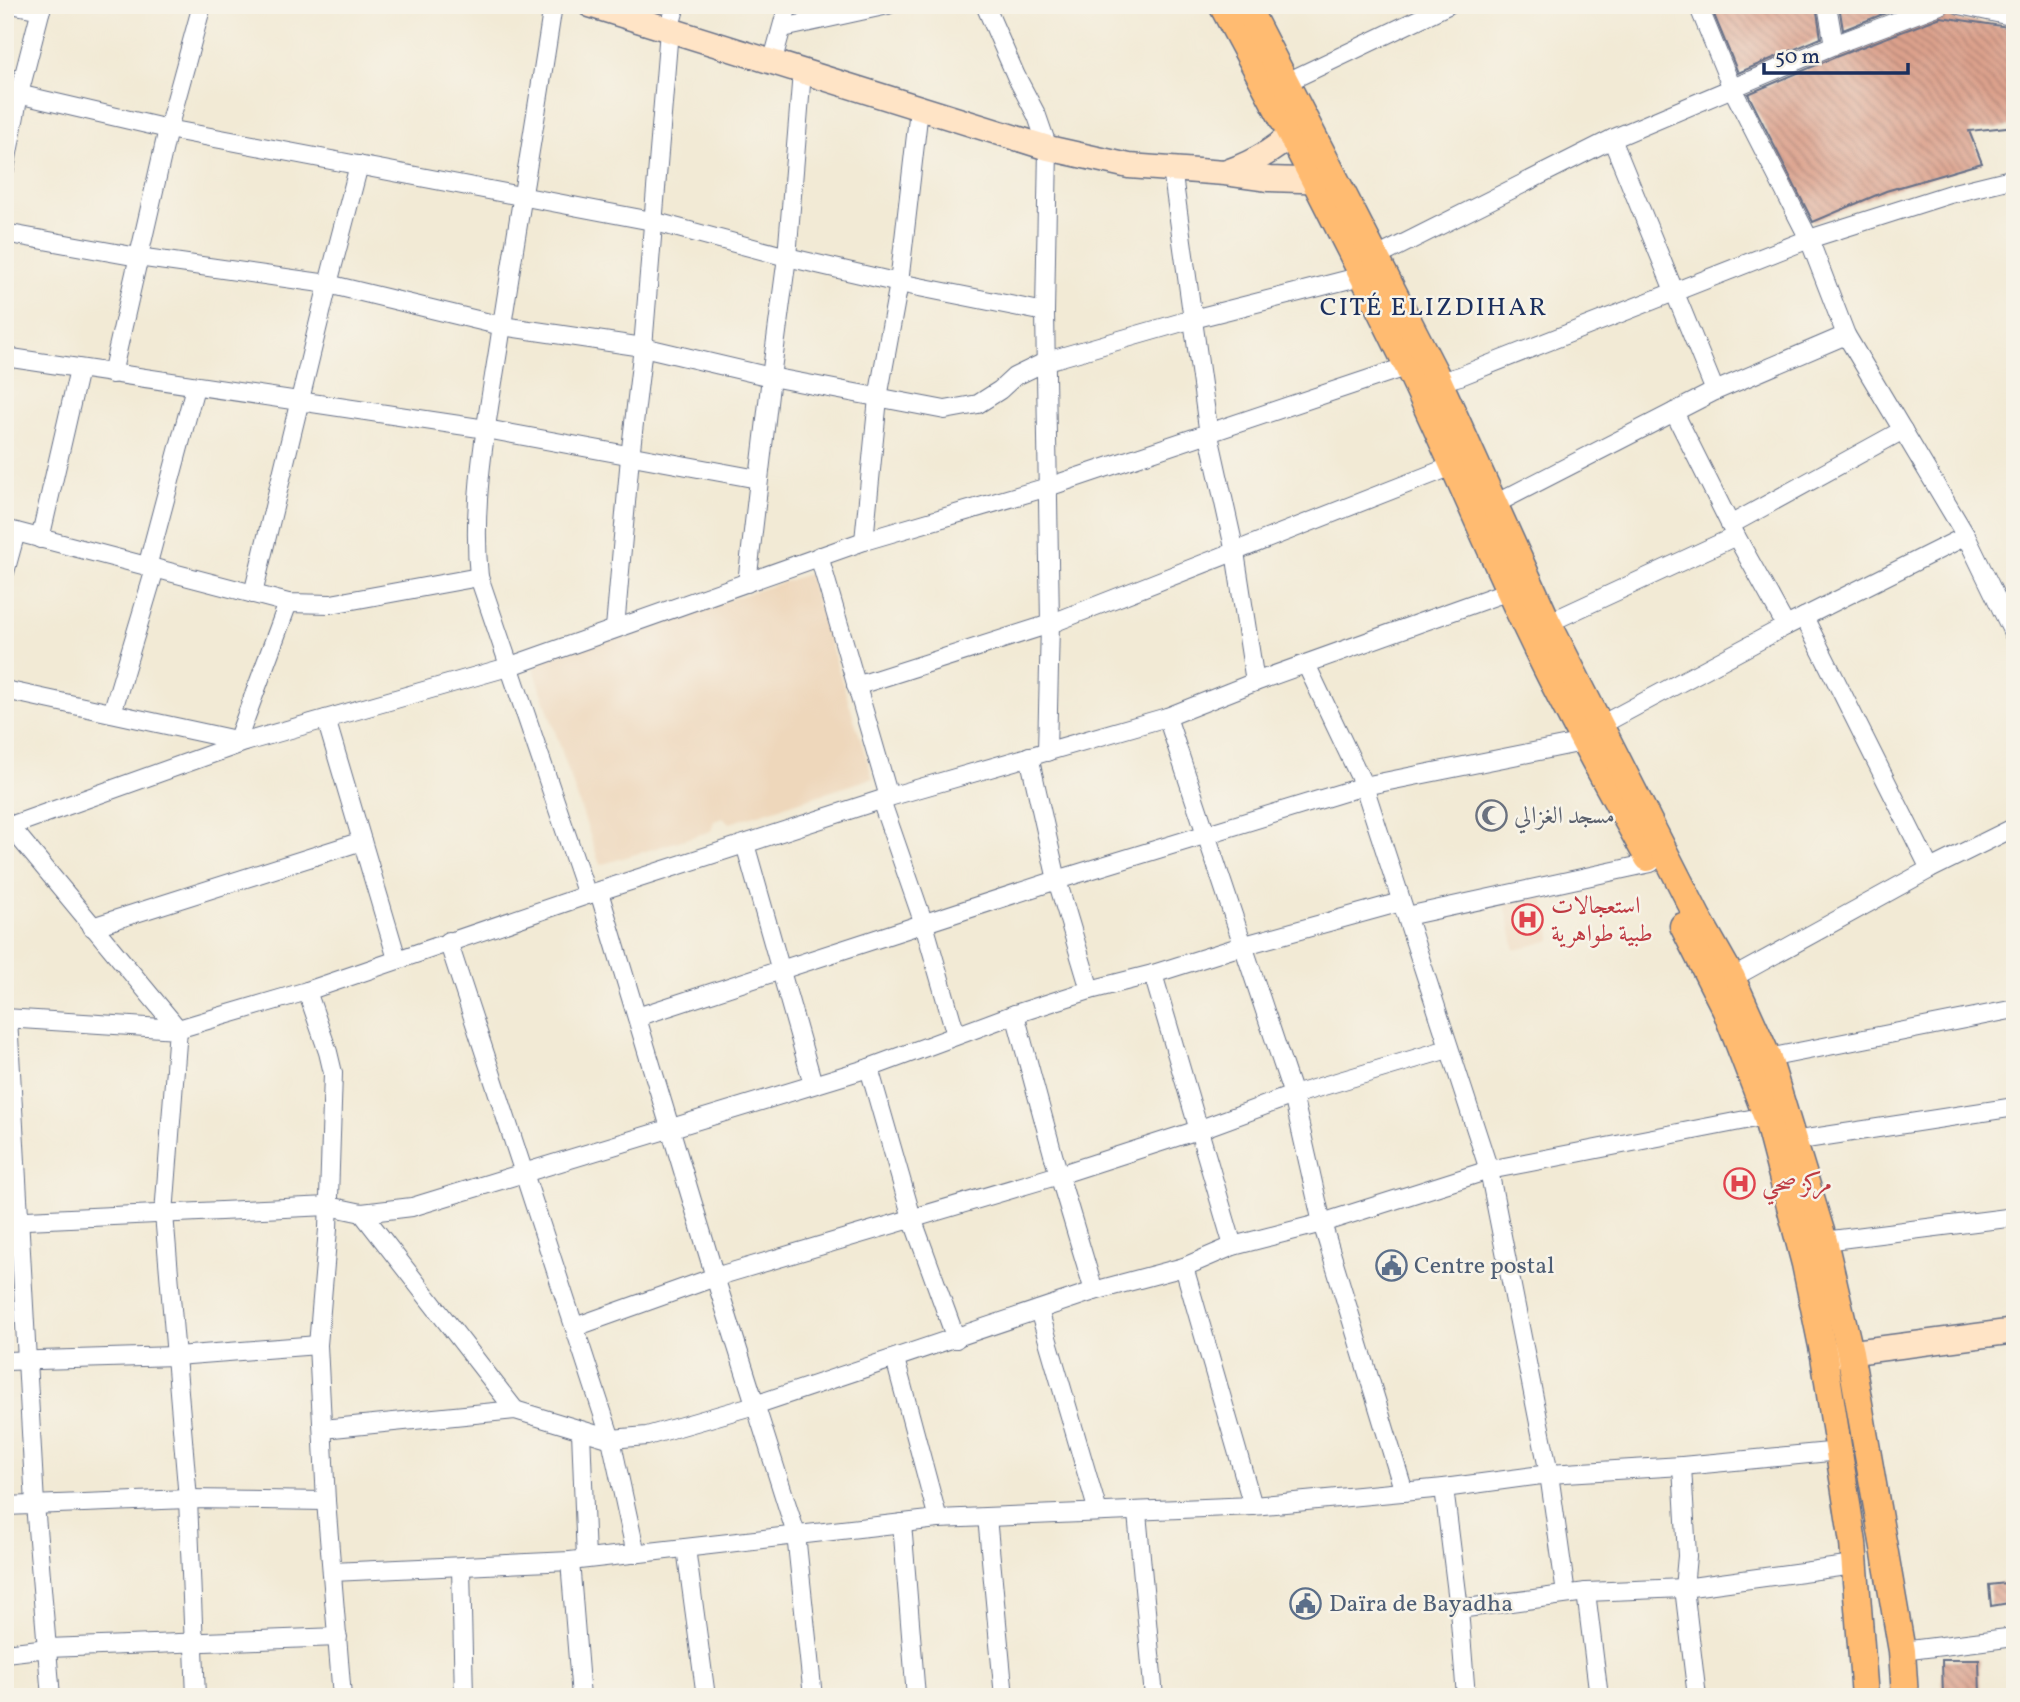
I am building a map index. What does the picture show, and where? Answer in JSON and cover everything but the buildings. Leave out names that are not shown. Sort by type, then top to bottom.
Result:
[{"type":"main road","points":[[590,5],[1048,148],[1107,162],[1269,179],[1326,181]]},
{"type":"main road","points":[[1222,5],[1299,126],[1370,266],[1439,382],[1495,504],[1520,587],[1548,623],[1591,734],[1732,978],[1768,1058],[1775,1114],[1824,1356],[1840,1451],[1854,1565],[1865,1697]]},
{"type":"main road","points":[[1246,5],[1287,82],[1299,126]]},
{"type":"main road","points":[[1225,173],[1250,164],[1272,151],[1299,126]]},
{"type":"main road","points":[[1370,266],[1408,366],[1454,466],[1520,587],[1651,863],[1775,1114],[1793,1141],[1824,1241],[1850,1352],[1902,1651],[1905,1697]]},
{"type":"main road","points":[[1824,1356],[2015,1331]]},
{"type":"street","points":[[5,169],[12,93],[41,8],[16,5]]},
{"type":"street","points":[[112,374],[168,129],[202,5]]},
{"type":"street","points":[[553,5],[486,429],[478,506],[479,577],[508,667],[637,1017],[796,1534],[813,1697]]},
{"type":"street","points":[[615,628],[643,347],[669,30],[676,5]]},
{"type":"street","points":[[772,63],[788,5]]},
{"type":"street","points":[[783,28],[888,5]]},
{"type":"street","points":[[985,5],[1037,116],[1048,148],[1045,312],[1050,624],[1038,754],[1057,880],[1090,990]]},
{"type":"street","points":[[1287,82],[1448,5]]},
{"type":"street","points":[[1698,5],[1732,88],[1809,239],[1846,335],[1966,536],[2015,637]]},
{"type":"street","points":[[1827,5],[1834,45]]},
{"type":"street","points":[[5,233],[138,257],[328,284],[502,326],[643,347],[771,377],[945,410],[970,407],[1000,390],[1014,377],[1047,361],[1370,266],[1612,139],[1834,45],[1940,5]]},
{"type":"street","points":[[1960,5],[2015,17]]},
{"type":"street","points":[[747,583],[787,257],[802,72]]},
{"type":"street","points":[[12,93],[168,129],[652,221],[899,283],[1045,312]]},
{"type":"street","points":[[864,541],[878,398],[899,283],[919,109]]},
{"type":"street","points":[[1612,139],[1715,391]]},
{"type":"street","points":[[253,594],[359,165]]},
{"type":"street","points":[[1172,169],[1209,435],[1235,552],[1255,682]]},
{"type":"street","points":[[1439,382],[1809,239],[1950,194],[2015,178]]},
{"type":"street","points":[[1495,504],[1715,391],[1846,335]]},
{"type":"street","points":[[5,357],[486,429],[758,479]]},
{"type":"street","points":[[196,1697],[188,1499],[164,1214],[177,1029],[7,825],[241,741],[508,667],[819,556],[1048,487],[1408,366]]},
{"type":"street","points":[[40,539],[79,369]]},
{"type":"street","points":[[112,713],[195,387]]},
{"type":"street","points":[[1674,412],[1733,530],[1786,626]]},
{"type":"street","points":[[1548,623],[1733,530],[1903,430]]},
{"type":"street","points":[[856,686],[1050,624],[1454,466]]},
{"type":"street","points":[[5,572],[11,531],[288,603],[331,604],[479,577]]},
{"type":"street","points":[[637,1017],[1057,880],[1364,786],[1591,734],[1786,626],[1966,536]]},
{"type":"street","points":[[819,556],[885,799],[956,1035]]},
{"type":"street","points":[[51,1697],[35,1504],[27,1360],[13,1220],[6,1018],[177,1029],[307,991],[593,893],[885,799],[1167,718],[1255,682],[1520,587]]},
{"type":"street","points":[[241,741],[288,603]]},
{"type":"street","points":[[1804,617],[1930,869]]},
{"type":"street","points":[[1306,664],[1364,786],[1489,1170],[1549,1474],[1566,1594]]},
{"type":"street","points":[[5,690],[241,741]]},
{"type":"street","points":[[1167,718],[1293,1095],[1322,1223],[1404,1492]]},
{"type":"street","points":[[326,719],[397,959]]},
{"type":"street","points":[[1732,978],[1930,869],[2015,827]]},
{"type":"street","points":[[92,927],[362,841]]},
{"type":"street","points":[[746,844],[813,1084]]},
{"type":"street","points":[[13,1220],[329,1206],[362,1213],[412,1207],[869,1068],[1015,1014],[1245,945],[1404,909],[1651,863]]},
{"type":"street","points":[[449,942],[611,1439],[636,1554]]},
{"type":"street","points":[[1153,974],[1233,1246]]},
{"type":"street","points":[[307,991],[333,1073],[329,1206],[318,1345],[326,1501],[342,1697]]},
{"type":"street","points":[[1768,1058],[2015,1009]]},
{"type":"street","points":[[1015,1014],[1094,1291]]},
{"type":"street","points":[[575,1327],[715,1277],[1059,1175],[1198,1130],[1293,1095],[1448,1049]]},
{"type":"street","points":[[869,1068],[912,1218],[956,1339]]},
{"type":"street","points":[[1793,1141],[2015,1107]]},
{"type":"street","points":[[323,1429],[515,1410],[611,1439],[647,1436],[755,1405],[1094,1291],[1184,1267],[1233,1246],[1322,1223],[1489,1170],[1775,1114]]},
{"type":"street","points":[[362,1213],[515,1410]]},
{"type":"street","points":[[1824,1241],[2015,1217]]},
{"type":"street","points":[[1184,1267],[1253,1506]]},
{"type":"street","points":[[1039,1310],[1098,1512]]},
{"type":"street","points":[[5,1361],[176,1356],[318,1345]]},
{"type":"street","points":[[895,1359],[938,1519]]},
{"type":"street","points":[[580,1697],[578,1560],[581,1431]]},
{"type":"street","points":[[332,1572],[461,1568],[578,1560],[938,1519],[1098,1512],[1137,1513],[1253,1506],[1444,1488],[1549,1474],[1682,1466],[1840,1451]]},
{"type":"street","points":[[1682,1466],[1687,1556],[1684,1588],[1697,1697]]},
{"type":"street","points":[[1444,1488],[1459,1609],[1466,1697]]},
{"type":"street","points":[[5,1506],[188,1499],[326,1501]]},
{"type":"street","points":[[1137,1513],[1154,1697]]},
{"type":"street","points":[[987,1517],[1004,1697]]},
{"type":"street","points":[[902,1523],[916,1697]]},
{"type":"street","points":[[686,1548],[706,1697]]},
{"type":"street","points":[[1459,1609],[1586,1592],[1684,1588],[1854,1565]]},
{"type":"street","points":[[461,1568],[464,1697]]},
{"type":"street","points":[[1586,1592],[1599,1697]]},
{"type":"street","points":[[5,1653],[48,1648],[338,1637]]},
{"type":"street","points":[[1902,1651],[2015,1637]]},
{"type":"shaded area","points":[[808,574],[873,778],[730,823],[723,818],[714,821],[711,831],[600,865],[532,663]]},
{"type":"shaded area","name":"استعجالات طبية طواهرية","points":[[1542,890],[1552,940],[1515,950],[1504,898]]},
{"type":"place","name":"مسجد الغزالي","points":[[1491,815]]},
{"type":"place","name":"استعجالات طبية طواهرية","points":[[1528,919]]},
{"type":"place","name":"مركز صحي","points":[[1739,1183]]},
{"type":"place","name":"Centre postal","points":[[1391,1265]]},
{"type":"place","name":"Daïra de Bayadha","points":[[1306,1603]]},
{"type":"district","name":"CITÉ ELIZDIHAR","points":[[1434,306]]}]
